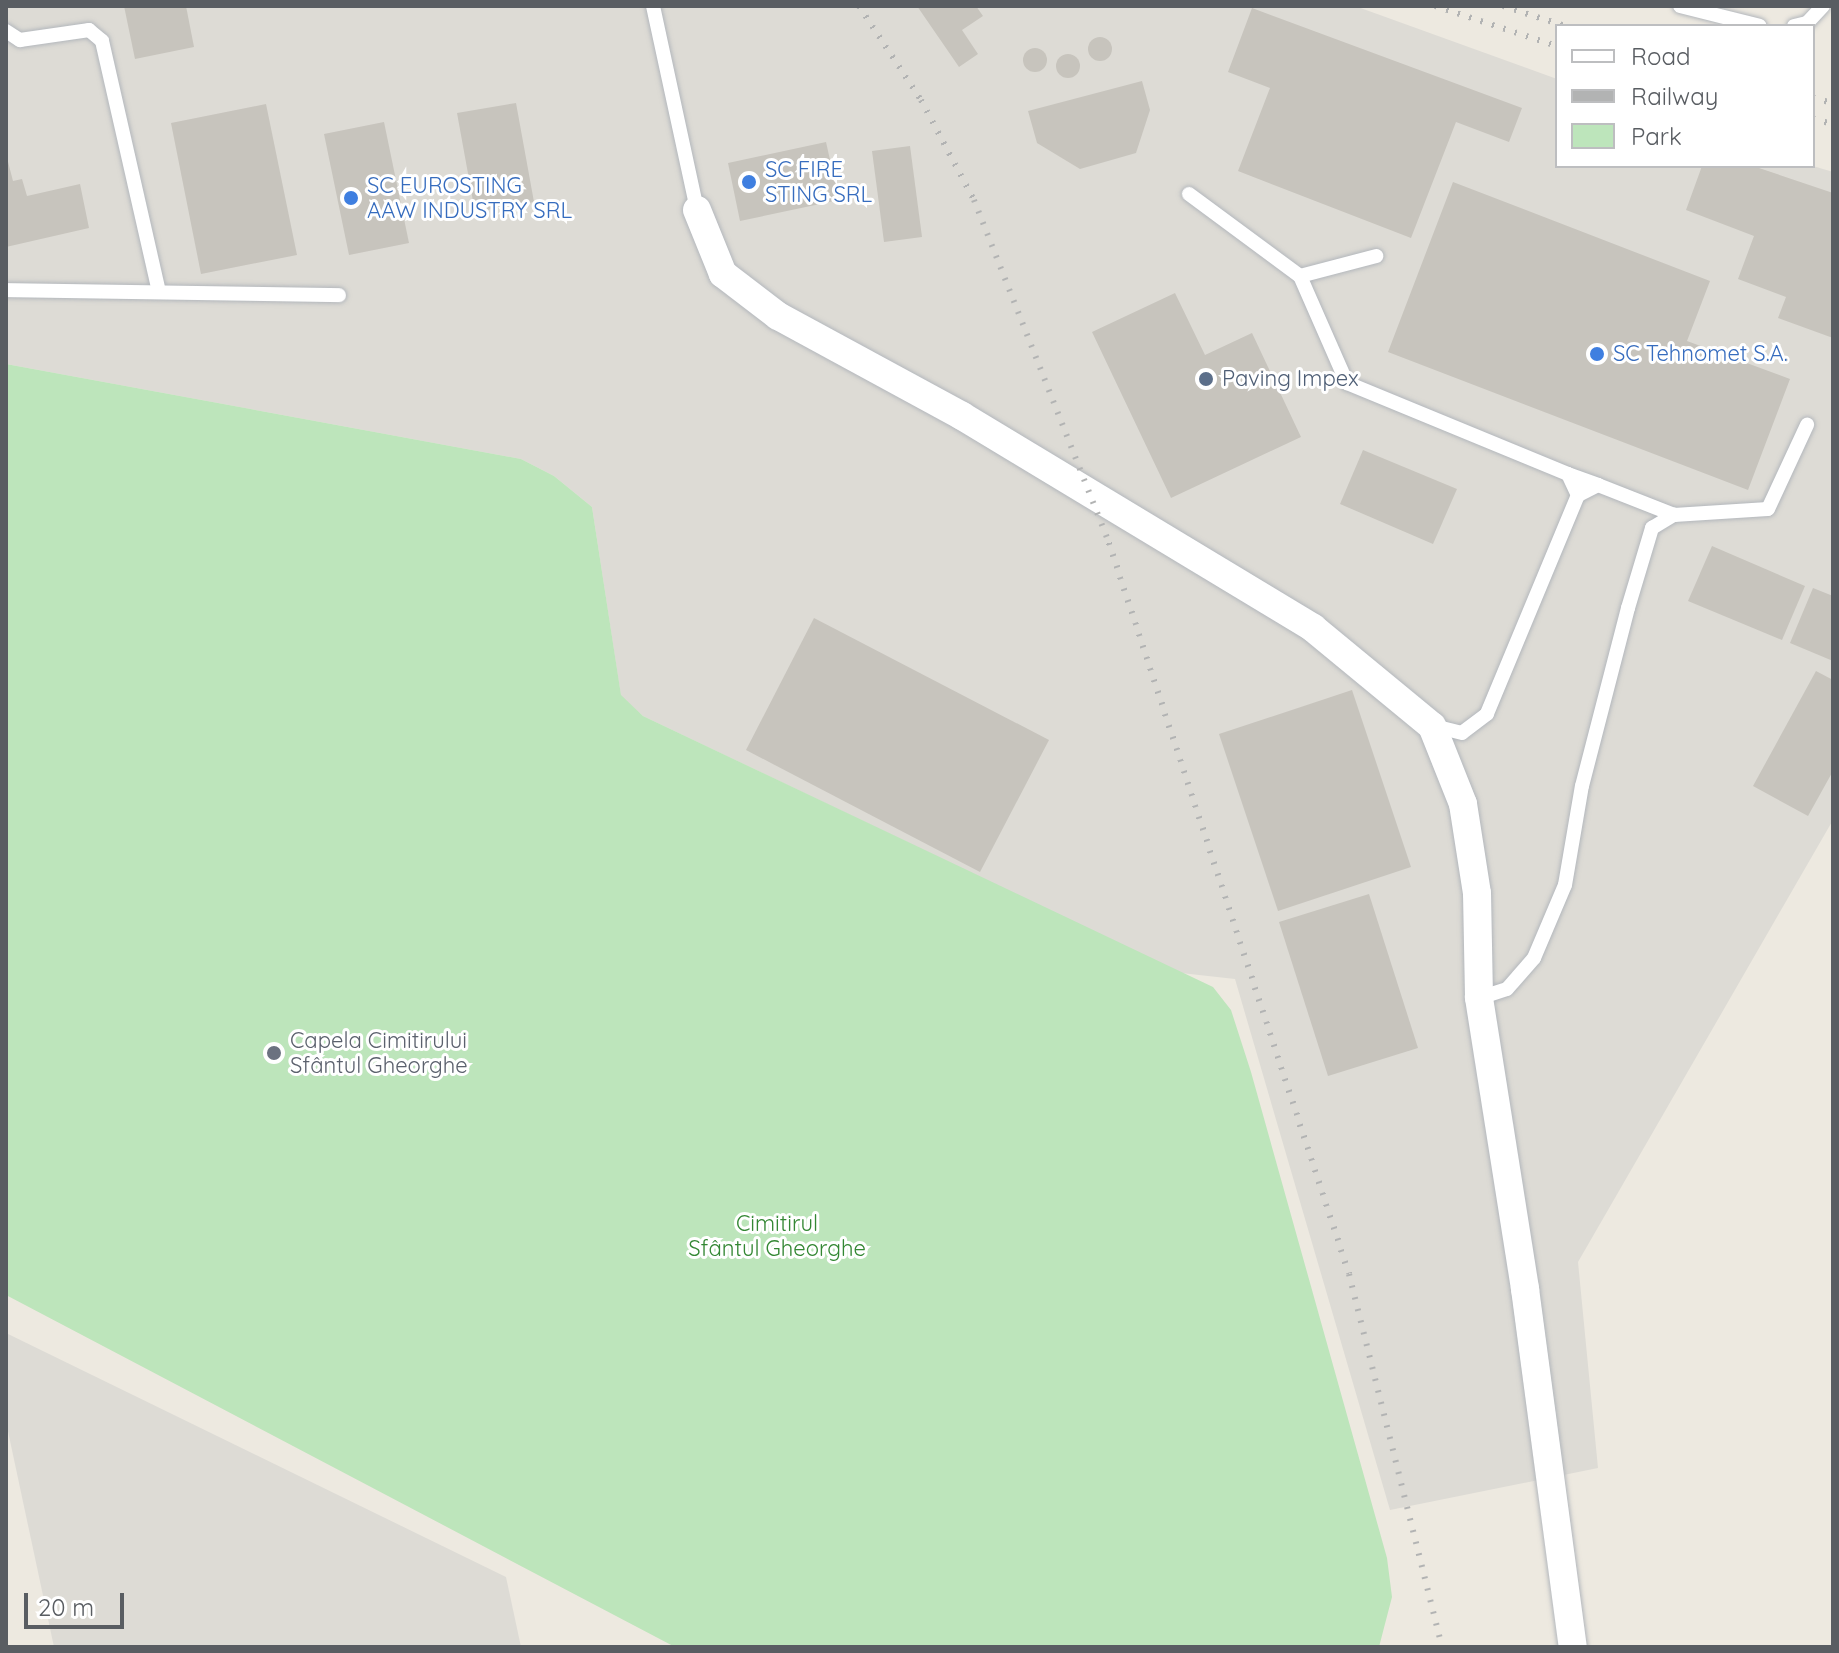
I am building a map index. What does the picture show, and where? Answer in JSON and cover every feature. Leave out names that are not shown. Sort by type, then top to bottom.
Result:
[{"type":"street","points":[[697,210],[723,274],[778,316],[962,416],[1313,628],[1432,726],[1463,804],[1477,893],[1479,998],[1525,1289],[1573,1647]]},
{"type":"lane","points":[[653,6],[697,210]]},
{"type":"lane","points":[[1680,6],[1752,24]]},
{"type":"lane","points":[[1803,24],[1823,6]]},
{"type":"lane","points":[[6,31],[20,40],[89,30],[102,41],[159,291]]},
{"type":"lane","points":[[1189,194],[1300,276],[1347,383],[1674,515],[1768,509],[1807,425]]},
{"type":"lane","points":[[1300,276],[1376,256]]},
{"type":"lane","points":[[6,290],[339,295]]},
{"type":"lane","points":[[1568,474],[1578,495]]},
{"type":"lane","points":[[1432,726],[1462,733],[1487,714],[1578,495],[1598,485]]},
{"type":"lane","points":[[1636,500],[1652,528]]},
{"type":"lane","points":[[1479,998],[1507,989],[1534,958],[1565,885],[1582,786],[1652,528],[1674,515]]},
{"type":"shaded area","points":[[6,6],[1355,6],[1555,78],[1555,168],[1815,167],[1833,172],[1833,820],[1578,1262],[1598,1468],[1390,1510],[1235,979],[1181,973],[643,716],[621,696],[592,507],[554,476],[521,459],[6,364]]},
{"type":"shaded area","points":[[6,1333],[506,1577],[521,1647],[54,1647],[6,1422]]},
{"type":"green space","name":"Cimitirul Sfântul Gheorghe","points":[[6,364],[521,459],[554,476],[592,507],[621,695],[643,716],[1213,987],[1231,1010],[1251,1072],[1387,1558],[1392,1597],[1379,1647],[675,1647],[6,1295]]},
{"type":"building","points":[[124,6],[186,6],[194,47],[135,59]]},
{"type":"building","points":[[917,6],[976,6],[983,16],[962,30],[978,54],[959,67]]},
{"type":"building","points":[[1252,8],[1522,108],[1509,142],[1456,122],[1411,238],[1238,171],[1270,88],[1228,72]]},
{"type":"building","points":[[1100,37],[1108,41],[1112,49],[1108,57],[1100,61],[1092,57],[1088,49],[1092,41]]},
{"type":"building","points":[[1035,48],[1043,52],[1047,60],[1043,68],[1035,72],[1027,68],[1023,60],[1027,52]]},
{"type":"building","points":[[1068,54],[1076,58],[1080,66],[1076,74],[1068,78],[1060,74],[1056,66],[1060,58]]},
{"type":"building","points":[[1142,81],[1150,110],[1136,153],[1080,169],[1037,143],[1028,111]]},
{"type":"building","points":[[516,103],[534,202],[475,212],[457,113]]},
{"type":"building","points":[[266,104],[297,255],[201,274],[171,123]]},
{"type":"building","points":[[384,122],[409,243],[349,255],[324,134]]},
{"type":"building","points":[[826,142],[839,200],[740,221],[728,163]]},
{"type":"building","points":[[910,146],[922,237],[884,242],[872,151]]},
{"type":"building","points":[[6,154],[13,181],[22,179],[27,196],[80,184],[89,228],[6,247]]},
{"type":"building","points":[[1701,168],[1759,168],[1833,193],[1833,338],[1778,318],[1786,297],[1738,279],[1754,236],[1686,210]]},
{"type":"building","points":[[1453,182],[1710,281],[1687,341],[1790,379],[1748,490],[1388,352]]},
{"type":"building","points":[[1175,293],[1205,355],[1252,333],[1301,437],[1171,498],[1092,332]]},
{"type":"building","points":[[1363,450],[1457,489],[1433,544],[1340,504]]},
{"type":"building","points":[[1712,546],[1805,586],[1782,640],[1688,601]]},
{"type":"building","points":[[1813,588],[1833,596],[1833,661],[1790,643]]},
{"type":"building","points":[[814,618],[1049,740],[980,872],[746,750]]},
{"type":"building","points":[[1816,671],[1833,680],[1833,771],[1808,816],[1753,786]]},
{"type":"building","points":[[1352,690],[1411,867],[1278,911],[1219,734]]},
{"type":"building","points":[[1369,894],[1418,1048],[1328,1076],[1279,922]]},
{"type":"railway","points":[[859,6],[921,100],[974,200],[1109,543],[1349,1274],[1442,1647]]},
{"type":"railway","points":[[1435,6],[1555,45]]},
{"type":"railway","points":[[1503,6],[1559,24]]},
{"type":"railway","points":[[1815,98],[1833,103]]},
{"type":"railway","points":[[1815,120],[1833,124]]},
{"type":"place","name":"SC FIRE STING SRL","points":[[749,182]]},
{"type":"place","name":"SC EUROSTING AAW INDUSTRY SRL","points":[[351,198]]},
{"type":"place","name":"SC Tehnomet S.A.","points":[[1597,354]]},
{"type":"place","name":"Paving Impex","points":[[1206,379]]},
{"type":"place","name":"Capela Cimitirului Sfântul Gheorghe","points":[[274,1053]]}]
